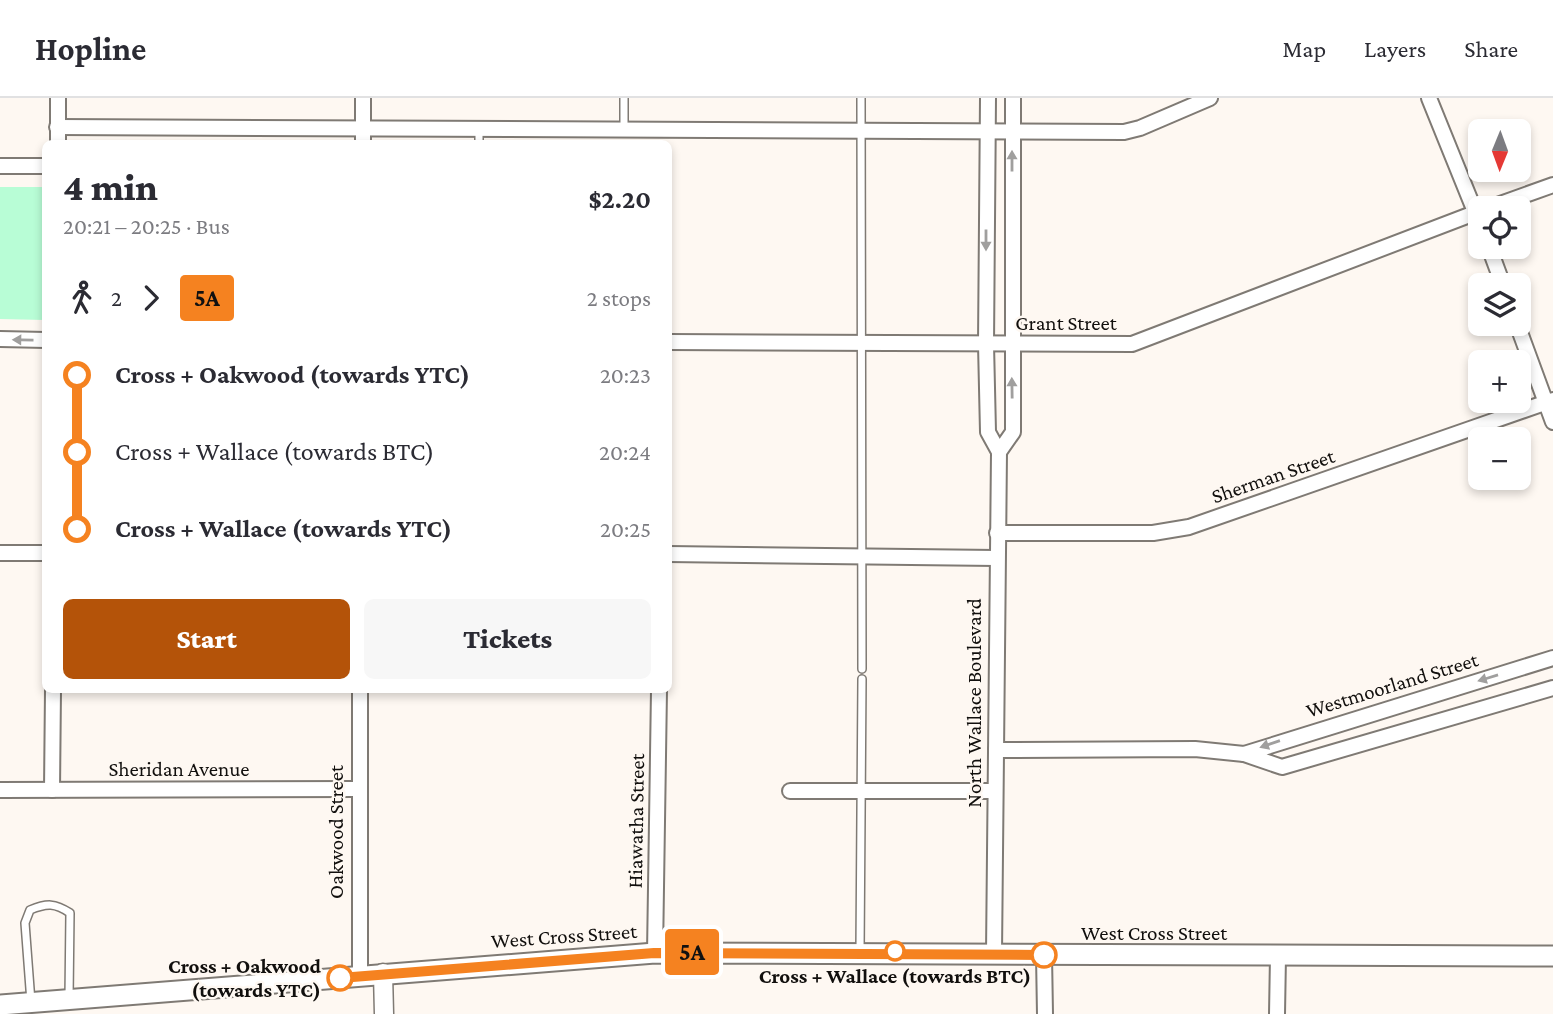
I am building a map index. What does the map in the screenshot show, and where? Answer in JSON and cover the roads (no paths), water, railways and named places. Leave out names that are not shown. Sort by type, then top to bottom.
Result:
[{"type":"main road","name":"West Cross Street","points":[[0,1005],[654,953],[860,951],[1278,957],[1553,956]]},
{"type":"street","points":[[58,98],[58,140]]},
{"type":"street","points":[[363,98],[363,140]]},
{"type":"street","name":"North Wallace Boulevard","points":[[988,98],[988,432],[999,452],[994,954]]},
{"type":"street","name":"North Wallace Boulevard","points":[[999,452],[1013,432],[1013,98]]},
{"type":"street","points":[[57,127],[363,126],[1125,132],[1210,98]]},
{"type":"street","points":[[1429,98],[1474,196]]},
{"type":"street","points":[[0,166],[42,166]]},
{"type":"street","name":"Grant Street","points":[[1526,196],[1553,185]]},
{"type":"street","name":"Grant Street","points":[[672,342],[1132,344],[1468,219]]},
{"type":"street","points":[[1522,336],[1550,401],[1553,422]]},
{"type":"street","points":[[0,339],[42,340]]},
{"type":"street","name":"Sherman Street","points":[[997,533],[1153,533],[1189,527],[1550,401]]},
{"type":"street","points":[[0,553],[42,553]]},
{"type":"street","points":[[672,554],[996,558]]},
{"type":"street","name":"Westmoorland Street","points":[[1244,754],[1553,658]]},
{"type":"street","name":"Westmoorland Street","points":[[996,750],[1195,749],[1244,754],[1282,767],[1553,688]]},
{"type":"street","points":[[52,693],[52,790]]},
{"type":"street","name":"Oakwood Street","points":[[359,693],[360,975]]},
{"type":"street","name":"Hiawatha Street","points":[[654,953],[659,693]]},
{"type":"street","name":"Sheridan Avenue","points":[[0,790],[359,789]]},
{"type":"street","points":[[790,791],[995,791]]},
{"type":"street","points":[[1044,955],[1045,1014]]},
{"type":"street","points":[[1277,1014],[1278,957]]},
{"type":"street","points":[[383,973],[384,1014]]},
{"type":"lane","points":[[624,98],[624,128]]},
{"type":"lane","points":[[861,98],[862,669]]},
{"type":"lane","points":[[479,127],[479,140]]},
{"type":"lane","points":[[860,951],[862,679]]},
{"type":"lane","points":[[31,1002],[25,923],[30,910],[45,904],[58,905],[70,913],[69,999]]},
{"type":"place","name":"Cross + Wallace (towards BTC)","points":[[895,951]]},
{"type":"place","name":"Cross + Oakwood (towards YTC)","points":[[340,978]]}]
